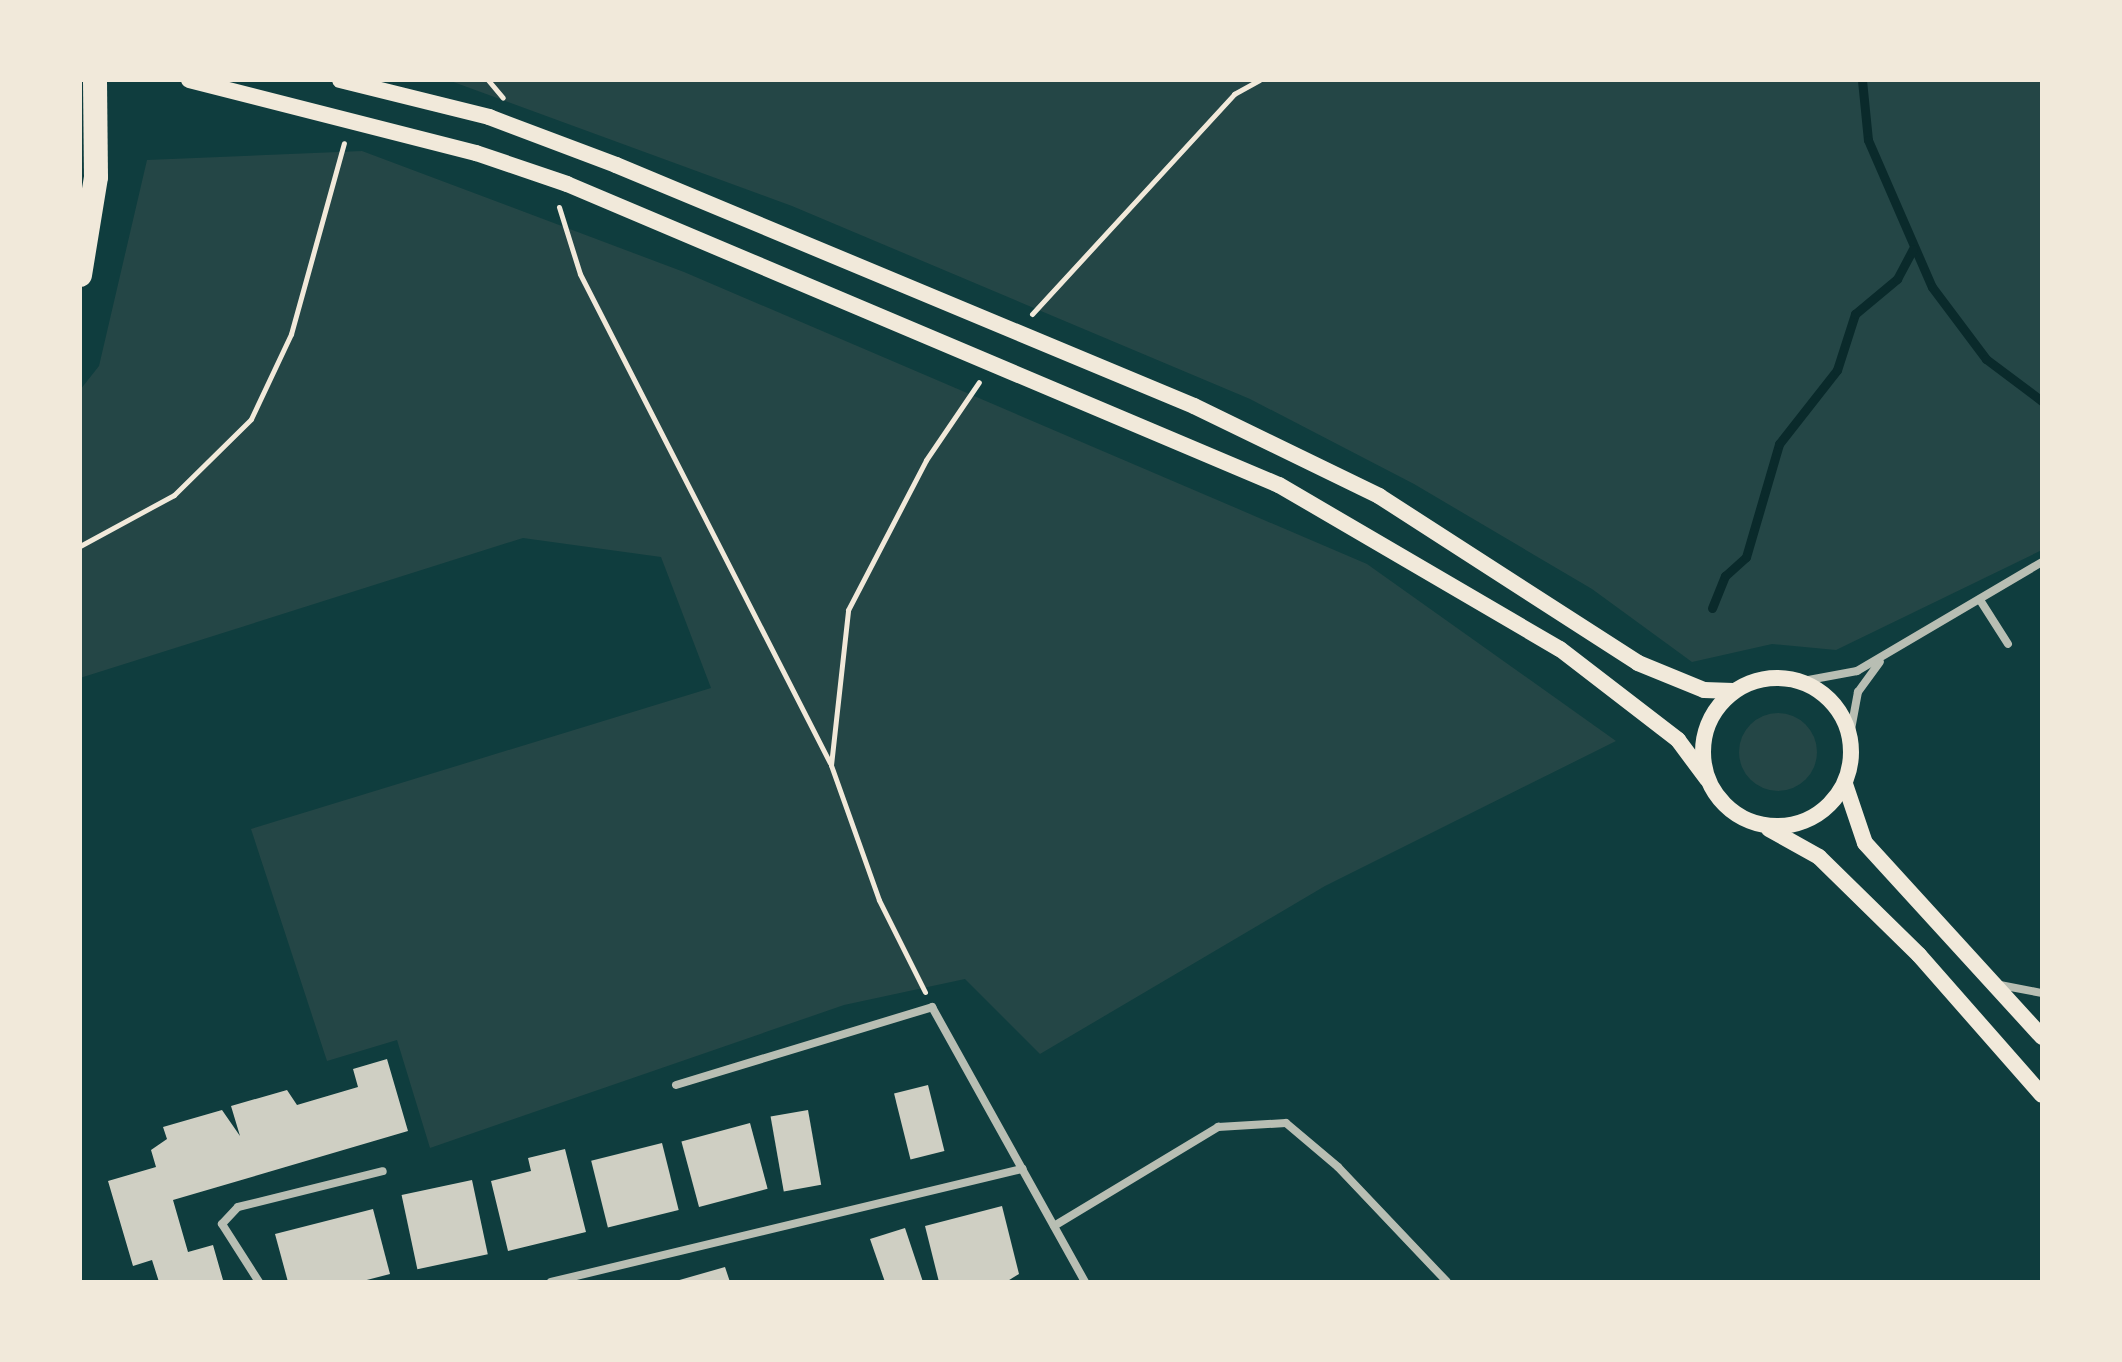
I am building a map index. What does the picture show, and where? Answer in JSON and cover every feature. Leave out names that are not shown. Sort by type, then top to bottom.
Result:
[{"type":"highway","points":[[80,275],[96,177],[96,88]]},
{"type":"main road","points":[[189,80],[476,153],[567,184],[1279,485],[1560,649],[1678,740],[1734,813],[1819,857],[1919,955],[2042,1095]]},
{"type":"main road","points":[[340,80],[489,117],[616,165],[1194,406],[1379,496],[1638,663],[1704,690],[1733,691],[1767,678],[1803,681],[1841,713],[1850,735],[1845,784],[1865,843],[2042,1037]]},
{"type":"main road","points":[[1707,779],[1705,731],[1733,691]]},
{"type":"main road","points":[[1761,825],[1810,819],[1845,784]]},
{"type":"street","points":[[1803,681],[1831,680],[1887,656],[2042,562]]},
{"type":"street","points":[[1980,600],[2008,644]]},
{"type":"street","points":[[1850,735],[1858,692],[1887,656]]},
{"type":"street","points":[[1993,982],[2042,993]]},
{"type":"street","points":[[676,1085],[932,1007],[1085,1282]]},
{"type":"street","points":[[1054,1226],[1218,1127],[1286,1123],[1338,1167],[1447,1282]]},
{"type":"street","points":[[551,1282],[1023,1169]]},
{"type":"street","points":[[259,1282],[222,1224],[238,1207],[383,1171]]},
{"type":"path","points":[[488,80],[508,104]]},
{"type":"path","points":[[1031,315],[1234,94],[1259,80]]},
{"type":"path","points":[[80,546],[174,495],[251,419],[291,334],[344,143]]},
{"type":"path","points":[[559,207],[580,274],[831,765],[879,900],[932,1007]]},
{"type":"path","points":[[831,765],[848,610],[926,460],[980,381]]},
{"type":"shaded area","points":[[448,80],[2042,80],[2042,550],[1836,650],[1772,644],[1692,662],[1592,589],[1414,484],[1250,399],[792,206]]},
{"type":"shaded area","points":[[362,151],[684,272],[1367,564],[1616,741],[1325,886],[1040,1054],[965,979],[844,1005],[430,1148],[397,1040],[327,1061],[251,829],[711,688],[661,557],[523,538],[80,678],[80,390],[99,366],[147,160]]},
{"type":"shaded area","points":[[1770,713],[1786,713],[1800,719],[1811,730],[1817,752],[1811,774],[1800,785],[1786,791],[1770,791],[1756,785],[1745,774],[1739,760],[1739,744],[1745,730],[1756,719]]},
{"type":"building","points":[[387,1059],[408,1131],[173,1200],[188,1252],[213,1245],[223,1280],[159,1282],[152,1260],[133,1266],[108,1181],[156,1167],[151,1150],[167,1139],[163,1127],[222,1110],[240,1136],[231,1106],[287,1090],[297,1105],[358,1087],[353,1069]]},
{"type":"building","points":[[928,1085],[944,1151],[910,1159],[894,1093]]},
{"type":"building","points":[[808,1110],[821,1185],[784,1191],[771,1117]]},
{"type":"building","points":[[750,1123],[768,1189],[699,1207],[681,1141]]},
{"type":"building","points":[[662,1143],[679,1210],[608,1228],[591,1161]]},
{"type":"building","points":[[565,1149],[586,1232],[508,1251],[491,1181],[531,1171],[528,1158]]},
{"type":"building","points":[[472,1180],[488,1254],[417,1269],[402,1195]]},
{"type":"building","points":[[1002,1206],[1019,1274],[1006,1282],[939,1282],[925,1226]]},
{"type":"building","points":[[373,1209],[390,1274],[359,1282],[288,1282],[275,1234]]},
{"type":"building","points":[[905,1228],[923,1282],[885,1282],[870,1239]]},
{"type":"building","points":[[725,1267],[730,1282],[676,1281]]},
{"type":"waterway","points":[[1862,80],[1868,140],[1932,287],[1986,359],[2042,401]]},
{"type":"waterway","points":[[1712,608],[1725,576],[1746,557],[1779,444],[1837,370],[1855,314],[1897,279],[1913,249]]}]
